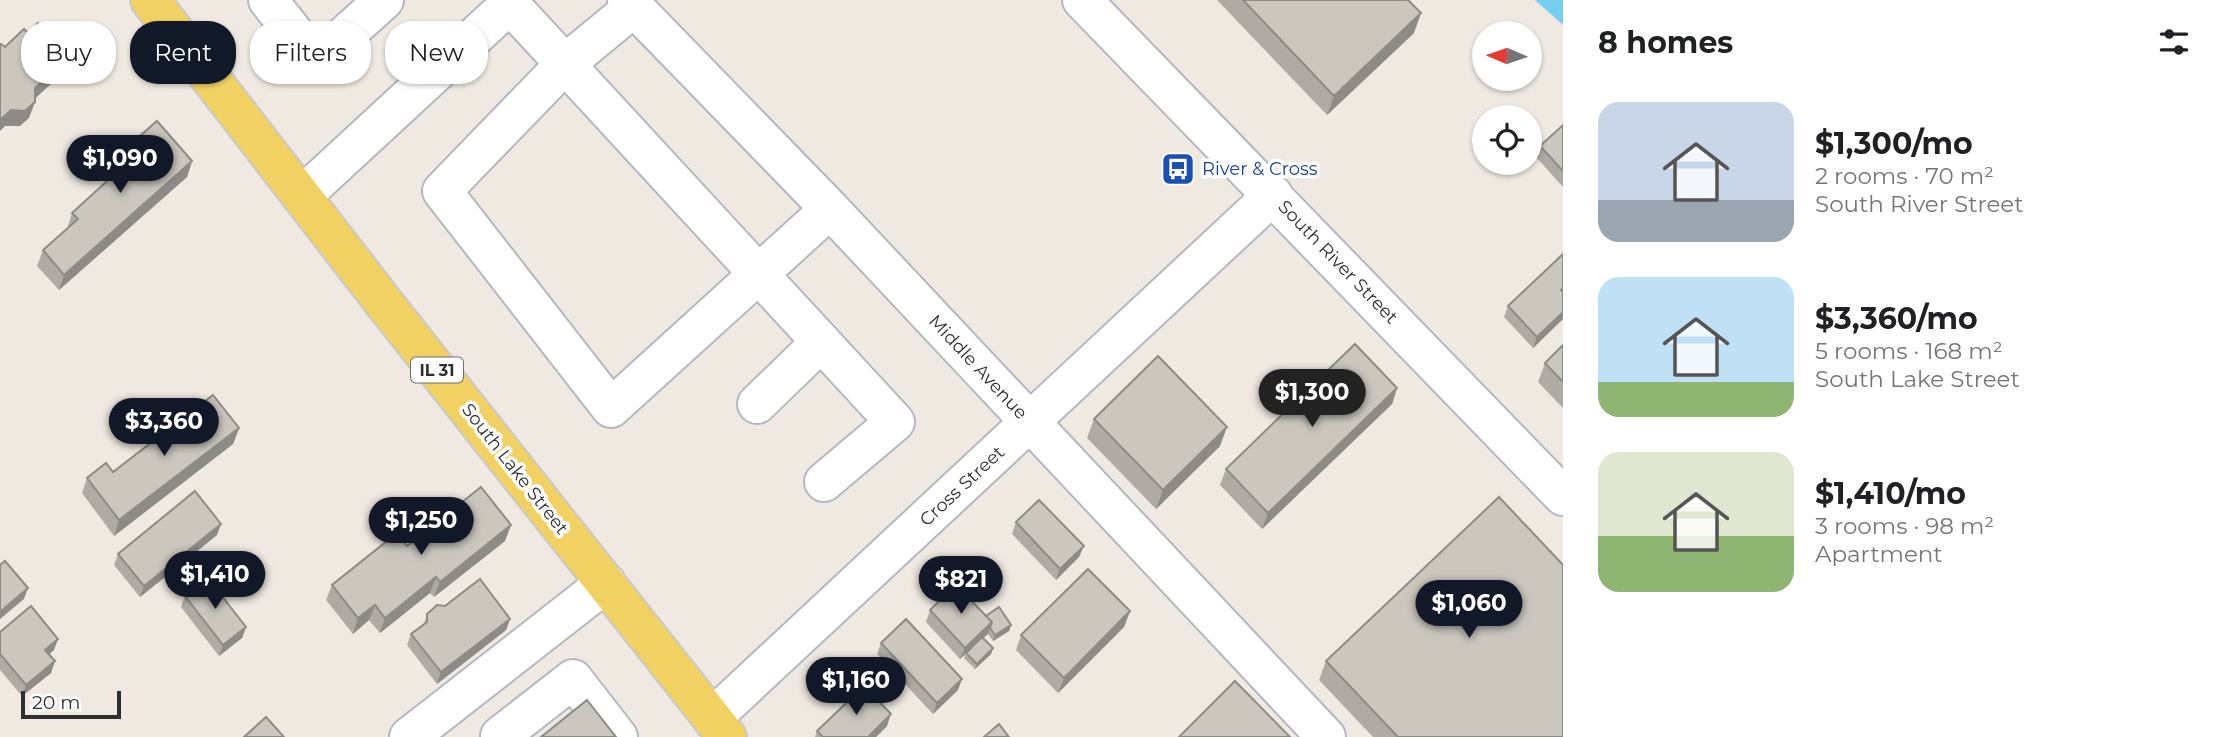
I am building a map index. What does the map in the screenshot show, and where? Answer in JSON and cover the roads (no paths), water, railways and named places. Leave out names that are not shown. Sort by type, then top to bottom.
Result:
[{"type":"main road","name":"South Lake Street","points":[[150,0],[720,728]]},
{"type":"street","points":[[268,0],[316,61],[384,0]]},
{"type":"street","name":"South River Street","points":[[1082,0],[1563,496]]},
{"type":"street","points":[[302,196],[508,2],[895,422],[824,482]]},
{"type":"street","points":[[630,4],[565,64],[442,191],[611,408],[830,209]]},
{"type":"street","name":"Middle Avenue","points":[[630,4],[830,209],[1326,737]]},
{"type":"street","name":"Cross Street","points":[[720,728],[1030,422],[1273,195]]},
{"type":"street","points":[[757,404],[821,342]]},
{"type":"street","points":[[394,732],[606,583]]},
{"type":"street","points":[[500,736],[573,679],[618,737]]},
{"type":"water","points":[[1535,0],[1563,0],[1563,25]]},
{"type":"place","name":"River & Cross","points":[[1178,169]]}]
